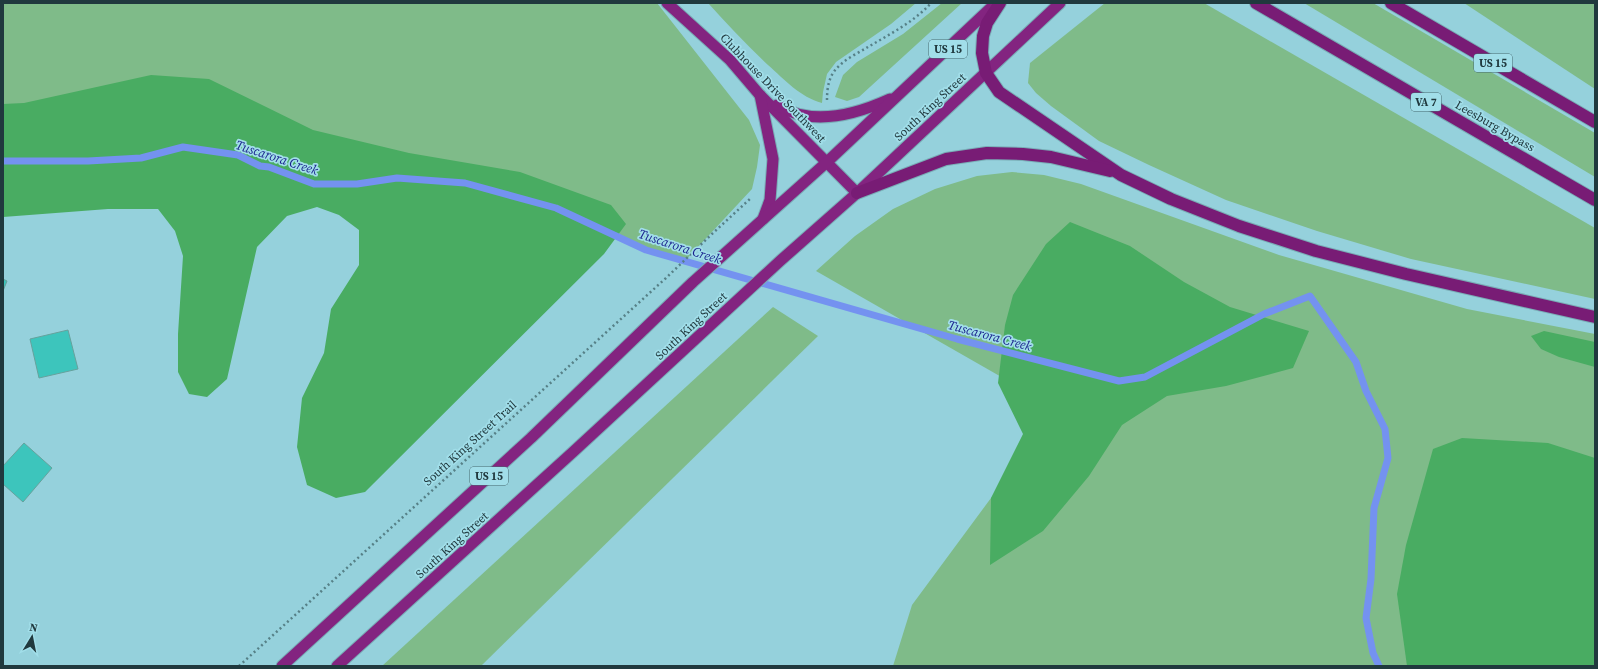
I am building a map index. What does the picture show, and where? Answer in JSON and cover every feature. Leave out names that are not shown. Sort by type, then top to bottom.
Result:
[{"type":"highway","name":"Clubhouse Drive Southwest","points":[[668,3],[730,60],[760,94],[858,193]]},
{"type":"highway","name":"US 15","points":[[282,666],[531,438],[693,282],[900,95],[996,3]]},
{"type":"highway","points":[[1000,3],[987,23],[983,36],[982,53],[986,73],[999,92],[1121,175],[1171,199],[1239,226],[1316,251],[1406,274],[1595,317]]},
{"type":"highway","name":"South King Street","points":[[337,666],[780,261],[858,193],[1060,3]]},
{"type":"highway","name":"Leesburg Bypass","points":[[1256,3],[1595,200]]},
{"type":"highway","name":"US 15","points":[[1391,3],[1595,122]]},
{"type":"highway","points":[[760,94],[788,112],[820,117],[850,115],[900,95]]},
{"type":"highway","points":[[760,94],[774,159],[770,200],[762,221]]},
{"type":"highway","points":[[858,193],[946,159],[987,153],[1023,154],[1051,157],[1121,175]]},
{"type":"path","points":[[827,106],[827,90],[833,73],[846,60],[905,26],[924,11],[931,3]]},
{"type":"path","name":"South King Street Trail","points":[[239,666],[666,278],[713,232]]},
{"type":"green space","points":[[3,3],[657,3],[749,120],[760,145],[752,189],[683,263],[646,250],[556,208],[3,161]]},
{"type":"green space","points":[[708,3],[916,3],[891,24],[836,62],[827,74],[822,103],[807,97],[787,82],[752,50]]},
{"type":"green space","points":[[942,3],[962,3],[859,97],[847,101],[835,97],[843,75],[857,62],[903,34]]},
{"type":"green space","points":[[1105,3],[1204,3],[1595,228],[1595,299],[1411,259],[1317,231],[1226,200],[1099,141],[1051,106],[1036,93],[1028,83],[1030,63]]},
{"type":"green space","points":[[1304,3],[1373,3],[1595,133],[1595,177]]},
{"type":"green space","points":[[1464,3],[1595,3],[1595,89]]},
{"type":"green space","points":[[151,75],[209,79],[313,130],[409,153],[520,172],[611,205],[626,224],[604,254],[365,492],[336,498],[307,485],[297,447],[302,398],[324,353],[331,309],[359,265],[359,230],[339,215],[317,207],[287,216],[257,247],[227,379],[207,397],[189,394],[178,372],[178,334],[183,256],[175,231],[158,209],[108,209],[3,217],[3,104],[24,103]]},
{"type":"green space","points":[[1012,172],[1044,175],[1081,184],[1279,255],[1467,309],[1595,334],[1595,666],[893,666],[912,605],[991,498],[1061,411],[816,271],[855,236],[893,209],[935,189],[977,176]]},
{"type":"green space","points":[[1070,222],[1130,246],[1184,282],[1230,307],[1309,331],[1293,368],[1226,386],[1167,396],[1122,425],[1089,476],[1043,531],[990,565],[991,498],[1023,434],[998,383],[1005,325],[1013,295],[1046,244]]},
{"type":"green space","points":[[773,307],[818,336],[481,666],[382,666]]},
{"type":"green space","points":[[1544,331],[1595,342],[1595,367],[1559,357],[1541,349],[1531,336]]},
{"type":"green space","points":[[1462,438],[1548,443],[1595,458],[1595,666],[1407,666],[1397,594],[1406,545],[1433,449]]},
{"type":"building","points":[[3,279],[7,281],[3,291]]},
{"type":"building","points":[[68,330],[78,369],[39,378],[30,339]]},
{"type":"building","points":[[24,443],[52,468],[23,502],[3,484],[3,466]]},
{"type":"waterway","name":"Tuscarora Creek","points":[[3,161],[88,161],[141,158],[183,147],[238,155],[260,166],[269,167],[314,184],[357,184],[397,178],[465,183],[556,208],[646,250],[957,339],[1119,381],[1145,377],[1264,314],[1310,296],[1356,362],[1366,391],[1385,429],[1388,458],[1374,508],[1371,579],[1366,618],[1373,653],[1379,666]]}]
